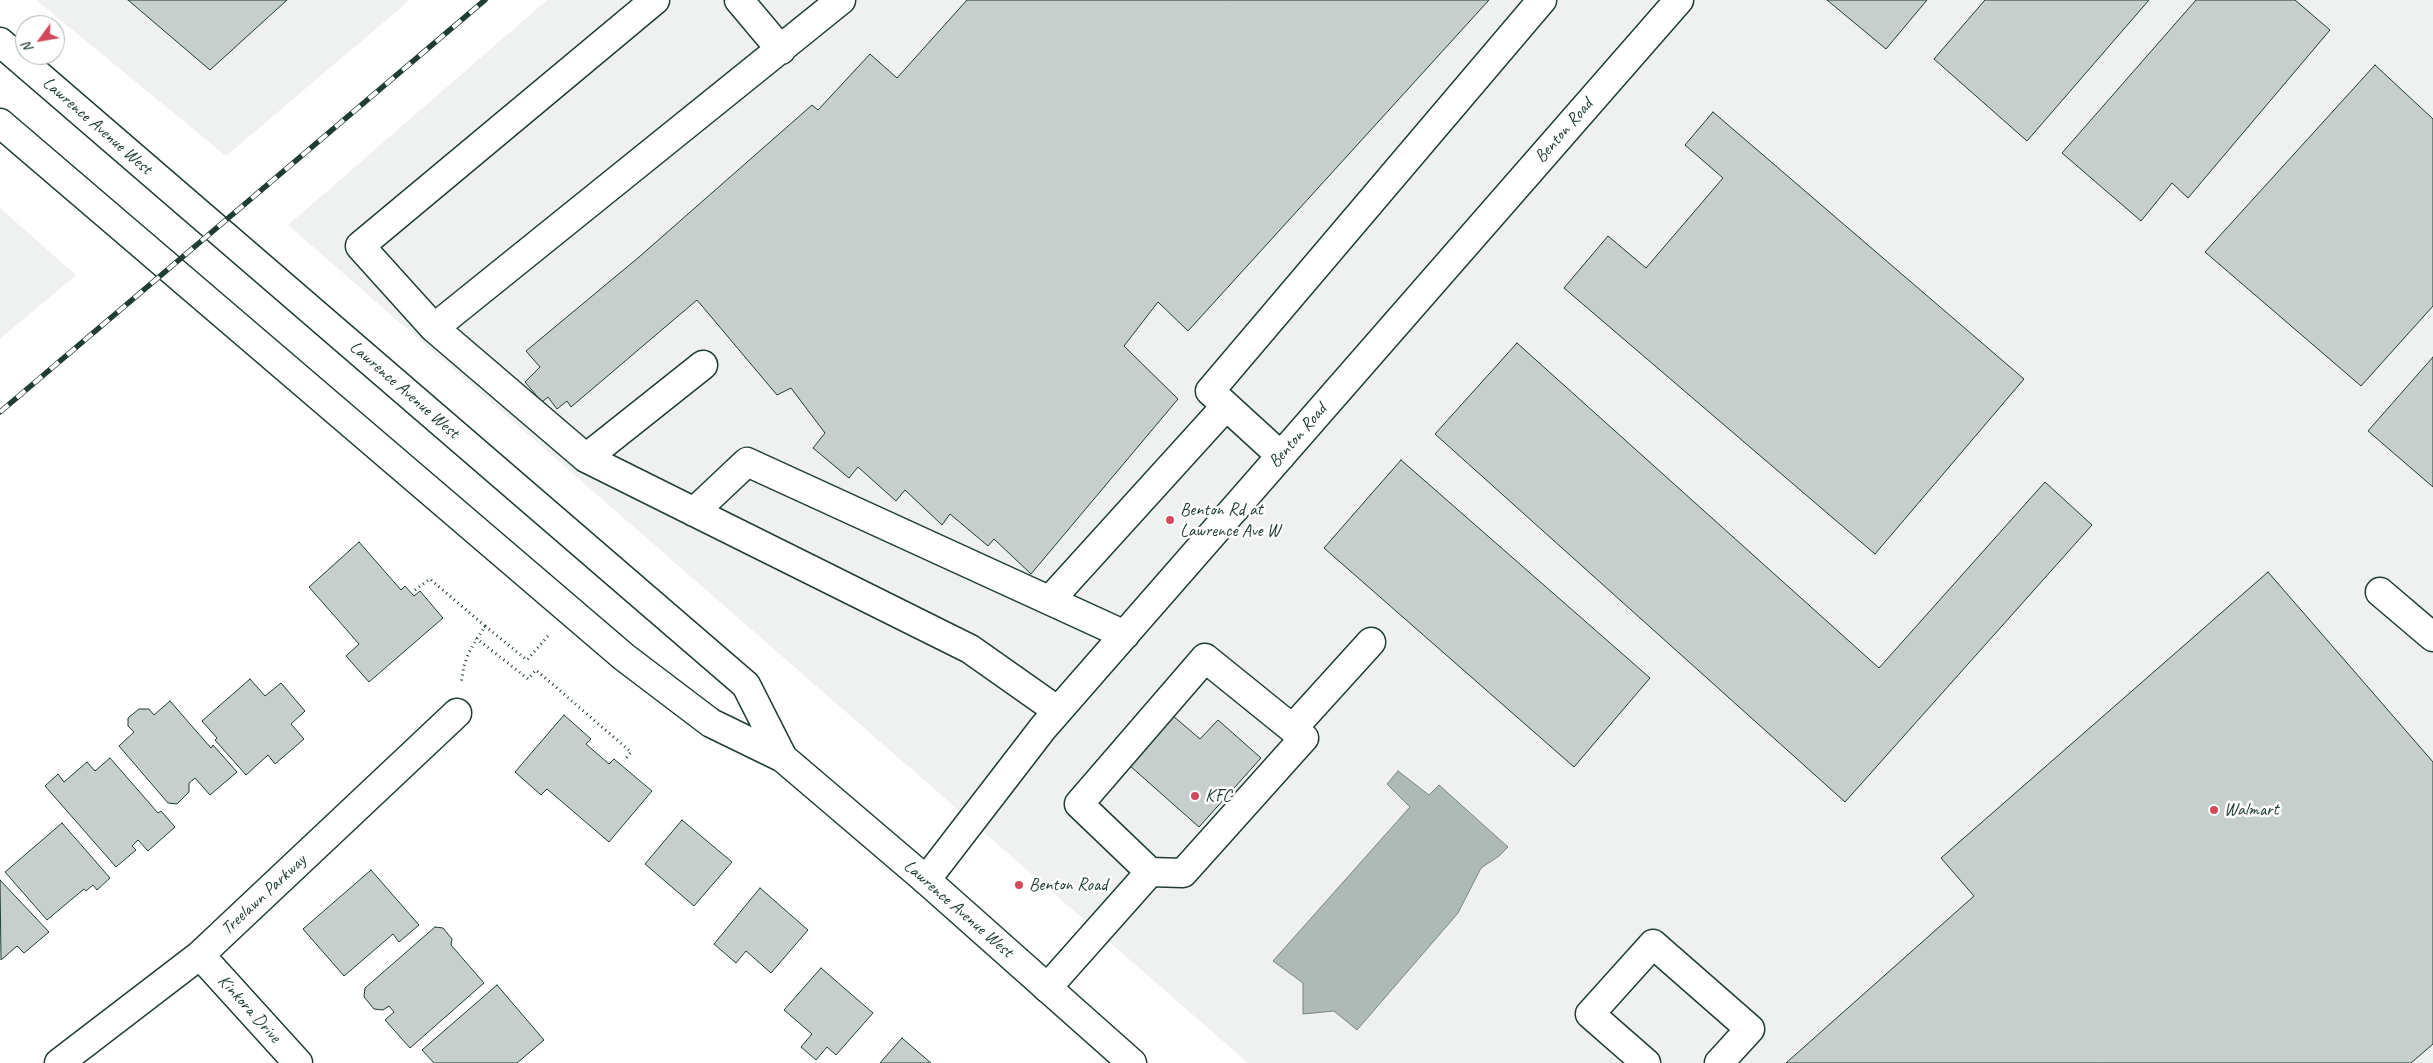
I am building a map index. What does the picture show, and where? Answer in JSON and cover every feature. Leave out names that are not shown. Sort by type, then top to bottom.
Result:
[{"type":"main road","points":[[655,0],[360,246],[434,328],[586,458],[970,649],[1058,711]]},
{"type":"main road","points":[[739,0],[781,50]]},
{"type":"main road","points":[[434,328],[841,0]]},
{"type":"main road","points":[[1281,456],[1210,391],[1542,0]]},
{"type":"main road","name":"Benton Road","points":[[926,880],[1058,711],[1281,456],[1670,3]]},
{"type":"main road","name":"Lawrence Avenue West","points":[[0,42],[746,685],[783,758]]},
{"type":"main road","name":"Lawrence Avenue West","points":[[0,123],[624,657],[711,723],[783,758],[926,880],[1132,1063]]},
{"type":"main road","points":[[586,458],[703,365]]},
{"type":"main road","points":[[1050,600],[1226,406]]},
{"type":"main road","points":[[694,512],[747,462],[1125,635]]},
{"type":"main road","points":[[2380,592],[2433,637]]},
{"type":"main road","points":[[1299,733],[1205,658],[1079,804],[1150,872],[1183,873],[1299,733],[1370,642]]},
{"type":"main road","name":"Treelawn Parkway","points":[[59,1063],[200,956],[457,713]]},
{"type":"main road","points":[[1047,988],[1150,872]]},
{"type":"main road","points":[[1646,1063],[1590,1014],[1653,944],[1750,1029],[1719,1063]]},
{"type":"main road","name":"Kinkora Drive","points":[[200,956],[298,1063]]},
{"type":"path","points":[[415,590],[430,579],[524,658]]},
{"type":"path","points":[[457,713],[464,666],[476,638],[485,626]]},
{"type":"path","points":[[476,638],[528,679],[536,670],[632,752],[624,761]]},
{"type":"shaded area","points":[[36,0],[410,0],[226,156],[65,24],[65,15],[54,15]]},
{"type":"shaded area","points":[[547,0],[2433,0],[2433,1063],[1248,1063],[288,225]]},
{"type":"shaded area","points":[[0,208],[76,275],[0,339]]},
{"type":"shaded area","points":[[1398,771],[1429,795],[1439,785],[1508,847],[1499,856],[1481,868],[1458,913],[1357,1030],[1334,1011],[1303,1014],[1303,983],[1273,961],[1410,807],[1387,784]]},
{"type":"building","points":[[128,0],[287,0],[210,70]]},
{"type":"building","points":[[967,0],[1489,0],[1188,331],[1158,302],[1124,346],[1178,399],[1031,574],[994,539],[988,546],[950,514],[942,525],[905,490],[896,501],[858,467],[849,478],[813,448],[825,433],[791,388],[777,395],[697,300],[571,407],[567,401],[557,409],[548,397],[542,402],[525,382],[540,367],[526,351],[639,257],[812,105],[818,110],[870,54],[897,78]]},
{"type":"building","points":[[1827,0],[1927,0],[1886,49]]},
{"type":"building","points":[[1985,0],[2149,0],[2027,141],[1934,59]]},
{"type":"building","points":[[2196,0],[2295,0],[2330,30],[2188,198],[2172,183],[2141,221],[2062,153]]},
{"type":"building","points":[[2375,65],[2433,119],[2433,306],[2361,386],[2205,252]]},
{"type":"building","points":[[1713,112],[2024,379],[1875,554],[1564,288],[1608,236],[1646,268],[1723,178],[1685,145]]},
{"type":"building","points":[[1517,343],[1879,668],[2045,482],[2092,525],[1845,802],[1435,434]]},
{"type":"building","points":[[2433,357],[2433,487],[2368,431]]},
{"type":"building","points":[[1401,460],[1650,678],[1574,767],[1324,548]]},
{"type":"building","points":[[359,542],[401,590],[405,586],[414,596],[420,591],[443,618],[369,682],[346,656],[359,644],[309,587]]},
{"type":"building","name":"Walmart","points":[[2268,572],[2433,762],[2433,1044],[2411,1063],[1786,1063],[1974,896],[1941,858]]},
{"type":"building","points":[[250,679],[265,696],[281,683],[305,711],[291,724],[304,739],[275,764],[268,755],[246,775],[215,740],[217,738],[202,721]]},
{"type":"building","points":[[170,701],[211,748],[213,745],[237,772],[210,795],[195,778],[189,783],[189,792],[177,804],[168,803],[119,746],[134,732],[128,726],[128,718],[139,709],[149,709],[154,715]]},
{"type":"building","points":[[564,715],[591,739],[586,744],[609,764],[614,759],[652,791],[609,842],[547,789],[541,795],[515,772]]},
{"type":"building","name":"KFC","points":[[1172,715],[1200,739],[1218,720],[1261,758],[1199,827],[1129,765]]},
{"type":"building","points":[[110,758],[158,813],[161,811],[175,827],[148,851],[138,840],[132,846],[136,850],[116,867],[45,786],[58,774],[64,782],[87,762],[95,771]]},
{"type":"building","points":[[682,820],[732,862],[694,906],[645,864]]},
{"type":"building","points":[[62,823],[110,878],[97,890],[93,885],[86,891],[84,889],[47,920],[5,872]]},
{"type":"building","points":[[371,870],[419,925],[399,942],[393,934],[344,976],[303,929]]},
{"type":"building","points":[[0,880],[49,932],[24,953],[17,946],[1,960]]},
{"type":"building","points":[[760,888],[808,930],[771,973],[746,951],[736,963],[714,944]]},
{"type":"building","points":[[435,927],[443,928],[452,939],[451,945],[484,983],[410,1048],[385,1020],[394,1012],[389,1006],[383,1010],[374,1009],[364,997],[365,988]]},
{"type":"building","points":[[821,968],[873,1013],[836,1055],[827,1047],[816,1060],[801,1047],[812,1034],[784,1010]]},
{"type":"building","points":[[497,985],[544,1040],[517,1063],[434,1063],[422,1050]]},
{"type":"building","points":[[902,1038],[931,1063],[880,1063]]},
{"type":"railway","points":[[0,412],[485,0]]},
{"type":"place","name":"Benton Rd at Lawrence Ave W","points":[[1170,520]]},
{"type":"place","name":"KFC","points":[[1195,796]]},
{"type":"place","name":"Walmart","points":[[2214,810]]},
{"type":"place","name":"Benton Road","points":[[1019,885]]}]
